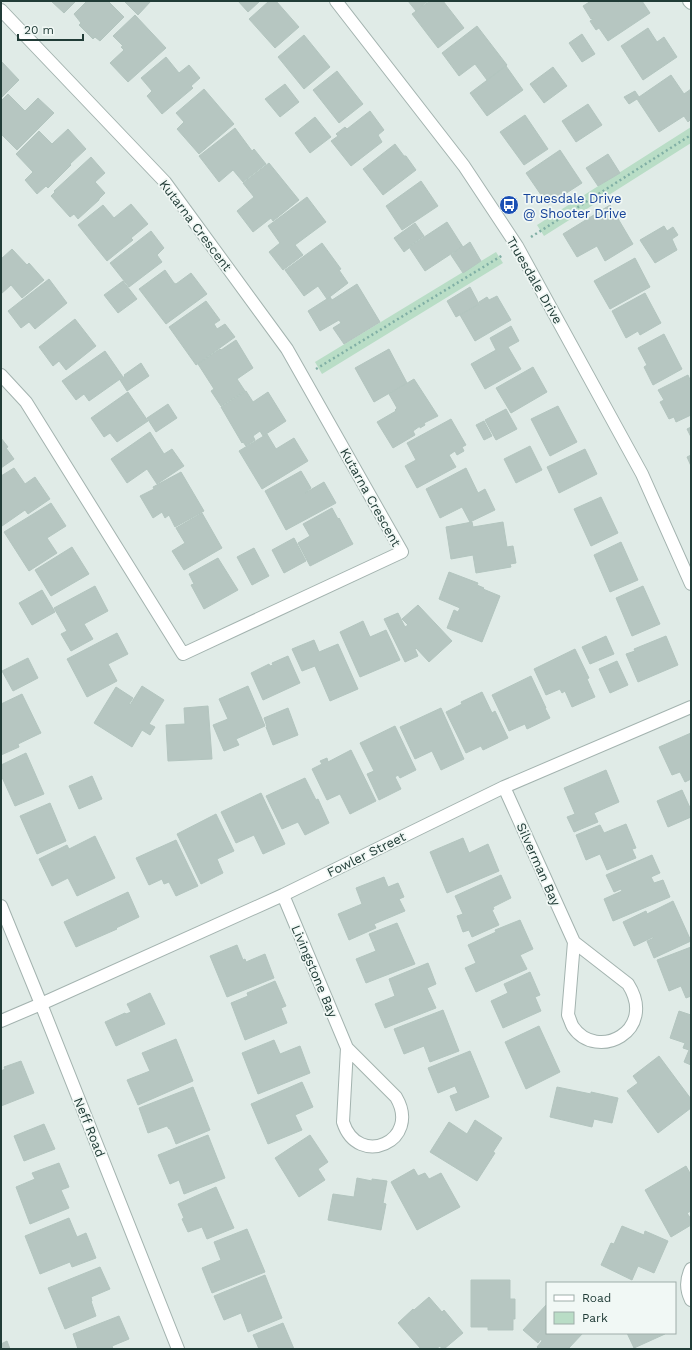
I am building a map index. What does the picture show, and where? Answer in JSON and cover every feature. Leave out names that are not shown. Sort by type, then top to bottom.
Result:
[{"type":"street","name":"Truesdale Drive","points":[[336,1],[464,166],[517,246],[642,474],[691,584]]},
{"type":"street","name":"Kutarna Crescent","points":[[1,10],[165,182],[287,349],[402,552],[183,654],[26,402],[1,375]]},
{"type":"street","name":"Fowler Street","points":[[1,1021],[283,895],[504,787],[691,707]]},
{"type":"street","name":"Silverman Bay","points":[[504,787],[574,942],[628,984],[634,993],[637,1004],[636,1015],[632,1025],[625,1034],[616,1040],[604,1042],[592,1041],[581,1035],[573,1027],[568,1016],[574,942]]},
{"type":"street","name":"Livingstone Bay","points":[[283,895],[347,1048],[396,1098],[401,1106],[403,1116],[402,1125],[398,1134],[390,1142],[381,1146],[371,1147],[361,1145],[352,1139],[346,1132],[343,1122],[347,1048]]},
{"type":"street","name":"Neff Road","points":[[1,906],[178,1349]]},
{"type":"street","points":[[691,1269],[687,1282],[688,1293],[691,1300]]},
{"type":"path","points":[[541,231],[691,135]]},
{"type":"path","points":[[303,377],[500,257]]},
{"type":"green space","points":[[691,127],[691,143],[544,236],[537,225]]},
{"type":"green space","points":[[496,252],[503,263],[322,374],[315,362]]},
{"type":"building","points":[[51,1],[76,1],[64,13]]},
{"type":"building","points":[[87,1],[108,1],[124,17],[100,41],[95,37],[93,39],[79,25],[81,23],[74,14]]},
{"type":"building","points":[[124,1],[151,1],[138,15]]},
{"type":"building","points":[[238,1],[260,1],[248,12]]},
{"type":"building","points":[[269,1],[276,1],[299,27],[275,48],[249,19]]},
{"type":"building","points":[[408,1],[428,1],[416,11]]},
{"type":"building","points":[[430,1],[443,1],[464,28],[438,48],[412,14]]},
{"type":"building","points":[[591,1],[617,1],[619,3],[622,1],[642,1],[650,13],[608,41],[599,28],[596,30],[590,21],[593,19],[591,19],[583,6]]},
{"type":"building","points":[[135,15],[166,48],[128,82],[110,63],[124,50],[121,47],[123,46],[113,36]]},
{"type":"building","points":[[477,26],[507,65],[487,80],[475,64],[459,76],[442,53]]},
{"type":"building","points":[[648,28],[657,42],[664,37],[677,57],[643,80],[621,46]]},
{"type":"building","points":[[582,34],[595,54],[582,62],[569,43]]},
{"type":"building","points":[[304,35],[330,67],[304,89],[278,57]]},
{"type":"building","points":[[166,57],[179,73],[189,65],[200,78],[191,86],[193,88],[162,114],[147,96],[152,91],[141,78]]},
{"type":"building","points":[[1,61],[19,80],[1,98]]},
{"type":"building","points":[[506,66],[523,90],[487,116],[470,93]]},
{"type":"building","points":[[553,67],[567,86],[544,103],[530,84]]},
{"type":"building","points":[[337,71],[363,104],[339,123],[313,90]]},
{"type":"building","points":[[671,75],[684,94],[691,89],[691,119],[688,122],[684,116],[659,132],[637,99],[629,104],[624,97],[635,91],[639,97]]},
{"type":"building","points":[[285,84],[299,102],[280,117],[265,99]]},
{"type":"building","points":[[204,89],[234,124],[199,154],[177,129],[184,122],[176,113]]},
{"type":"building","points":[[8,94],[25,111],[38,98],[54,113],[17,150],[1,134],[1,101]]},
{"type":"building","points":[[588,104],[602,125],[576,142],[562,121]]},
{"type":"building","points":[[370,111],[384,130],[378,135],[382,142],[351,166],[331,141],[338,136],[336,134],[345,127],[347,129]]},
{"type":"building","points":[[525,115],[548,149],[524,165],[500,132]]},
{"type":"building","points":[[315,117],[331,137],[310,153],[295,133]]},
{"type":"building","points":[[235,128],[252,151],[254,149],[266,164],[243,182],[233,170],[219,182],[199,156]]},
{"type":"building","points":[[68,129],[86,149],[48,188],[46,186],[37,194],[25,180],[33,172],[16,154],[39,131],[52,144]]},
{"type":"building","points":[[395,144],[416,170],[383,195],[363,169]]},
{"type":"building","points":[[560,150],[582,183],[548,205],[526,173]]},
{"type":"building","points":[[608,154],[620,173],[598,186],[586,168]]},
{"type":"building","points":[[91,157],[105,173],[95,182],[105,193],[78,219],[74,214],[70,217],[51,196],[55,192],[54,191]]},
{"type":"building","points":[[269,163],[299,200],[273,221],[271,218],[253,232],[237,211],[254,197],[243,183]]},
{"type":"building","points":[[421,181],[438,206],[402,230],[386,206]]},
{"type":"building","points":[[307,197],[326,222],[295,245],[303,255],[283,270],[269,252],[280,243],[268,226]]},
{"type":"building","points":[[131,204],[148,224],[131,238],[133,240],[107,261],[78,225],[103,205],[114,218]]},
{"type":"building","points":[[610,205],[633,244],[605,261],[597,246],[577,257],[563,234]]},
{"type":"building","points":[[447,222],[463,247],[470,242],[481,261],[463,273],[451,255],[460,248],[425,271],[409,247]]},
{"type":"building","points":[[415,223],[424,236],[408,247],[409,248],[404,252],[394,238]]},
{"type":"building","points":[[664,226],[667,231],[673,227],[678,235],[672,239],[677,250],[655,263],[640,240]]},
{"type":"building","points":[[151,231],[164,248],[157,255],[162,262],[129,287],[110,263]]},
{"type":"building","points":[[322,243],[341,269],[339,270],[348,283],[327,299],[318,286],[304,296],[285,270]]},
{"type":"building","points":[[12,249],[27,265],[29,263],[44,280],[22,298],[11,285],[1,294],[1,259]]},
{"type":"building","points":[[635,258],[650,287],[610,309],[594,281]]},
{"type":"building","points":[[165,270],[176,284],[191,273],[207,294],[166,324],[139,289]]},
{"type":"building","points":[[49,279],[67,303],[35,329],[29,322],[21,328],[8,311]]},
{"type":"building","points":[[123,281],[137,299],[118,313],[104,295]]},
{"type":"building","points":[[357,284],[380,322],[344,344],[333,328],[341,323],[339,320],[320,331],[308,311],[330,297],[332,300]]},
{"type":"building","points":[[470,287],[479,304],[456,317],[447,301]]},
{"type":"building","points":[[645,293],[661,323],[640,335],[638,331],[626,338],[612,311]]},
{"type":"building","points":[[497,296],[511,320],[475,341],[460,315],[480,304],[479,302],[487,297],[489,300]]},
{"type":"building","points":[[206,301],[220,320],[214,324],[217,329],[225,324],[235,337],[196,365],[169,327]]},
{"type":"building","points":[[75,319],[96,346],[66,370],[59,361],[53,366],[39,347]]},
{"type":"building","points":[[511,326],[519,341],[508,347],[521,369],[485,389],[471,364],[496,350],[490,338]]},
{"type":"building","points":[[664,334],[682,369],[653,385],[644,367],[647,365],[638,348]]},
{"type":"building","points":[[236,340],[253,368],[237,379],[245,391],[221,406],[211,391],[214,389],[198,364]]},
{"type":"building","points":[[389,349],[407,383],[374,402],[355,368]]},
{"type":"building","points":[[105,351],[123,377],[89,401],[84,394],[76,400],[62,381]]},
{"type":"building","points":[[141,363],[149,376],[127,391],[120,380],[125,376],[124,375]]},
{"type":"building","points":[[533,367],[547,392],[511,413],[496,388]]},
{"type":"building","points":[[688,375],[691,382],[691,415],[676,422],[674,417],[669,419],[660,402],[664,400],[658,390]]},
{"type":"building","points":[[414,379],[438,416],[424,423],[425,425],[420,428],[420,426],[413,431],[415,435],[393,448],[377,422],[396,411],[395,410],[397,408],[389,394]]},
{"type":"building","points":[[246,391],[253,402],[268,392],[286,421],[263,436],[260,431],[253,436],[255,440],[246,446],[243,442],[242,443],[221,407]]},
{"type":"building","points":[[128,392],[148,421],[117,442],[110,433],[104,437],[91,418]]},
{"type":"building","points":[[168,404],[177,418],[156,432],[147,418]]},
{"type":"building","points":[[558,406],[577,442],[550,456],[531,419]]},
{"type":"building","points":[[506,409],[517,429],[496,440],[485,420]]},
{"type":"building","points":[[451,419],[466,445],[462,447],[464,451],[457,455],[455,451],[449,455],[456,467],[417,488],[405,466],[416,460],[407,443]]},
{"type":"building","points":[[484,421],[492,436],[484,440],[476,425]]},
{"type":"building","points":[[691,427],[691,437],[687,429]]},
{"type":"building","points":[[150,432],[164,454],[172,449],[184,466],[157,484],[147,469],[127,483],[111,459]]},
{"type":"building","points":[[267,434],[276,449],[294,438],[308,461],[262,489],[239,451]]},
{"type":"building","points":[[1,438],[8,447],[6,448],[14,459],[1,468]]},
{"type":"building","points":[[530,446],[542,470],[516,483],[504,459]]},
{"type":"building","points":[[585,449],[597,474],[559,493],[547,467]]},
{"type":"building","points":[[691,455],[691,466],[687,457]]},
{"type":"building","points":[[14,468],[25,484],[35,477],[50,499],[28,514],[25,510],[2,526],[1,476]]},
{"type":"building","points":[[466,468],[478,493],[485,489],[495,510],[470,522],[462,507],[440,518],[426,489]]},
{"type":"building","points":[[301,471],[311,488],[305,493],[324,482],[336,503],[286,530],[265,491]]},
{"type":"building","points":[[181,472],[204,511],[175,527],[169,515],[165,518],[162,512],[153,518],[140,496]]},
{"type":"building","points":[[601,497],[618,533],[591,546],[574,509]]},
{"type":"building","points":[[51,503],[66,526],[47,538],[57,553],[29,571],[4,532]]},
{"type":"building","points":[[332,508],[353,544],[310,566],[298,543],[310,536],[303,524]]},
{"type":"building","points":[[202,513],[222,548],[184,570],[172,551],[185,543],[176,528]]},
{"type":"building","points":[[472,522],[473,527],[503,522],[507,547],[513,546],[516,563],[510,564],[511,567],[476,573],[473,555],[451,559],[446,527]]},
{"type":"building","points":[[294,538],[306,561],[284,573],[272,550]]},
{"type":"building","points":[[621,542],[638,580],[610,592],[594,555]]},
{"type":"building","points":[[72,547],[89,574],[51,596],[35,570]]},
{"type":"building","points":[[254,548],[269,576],[252,585],[237,557]]},
{"type":"building","points":[[218,558],[238,590],[204,609],[191,585],[194,584],[189,574]]},
{"type":"building","points":[[449,572],[478,583],[477,585],[484,588],[483,589],[500,596],[482,642],[447,628],[454,610],[458,612],[460,608],[439,599]]},
{"type":"building","points":[[95,586],[108,611],[84,624],[93,639],[71,651],[61,634],[67,631],[54,608]]},
{"type":"building","points":[[643,586],[660,624],[632,636],[616,598]]},
{"type":"building","points":[[42,590],[55,612],[32,625],[19,603]]},
{"type":"building","points":[[418,605],[452,641],[429,662],[416,648],[415,649],[418,656],[405,662],[384,619],[398,613],[405,627],[408,625],[402,619]]},
{"type":"building","points":[[363,621],[370,637],[386,630],[400,660],[360,677],[340,632]]},
{"type":"building","points":[[117,633],[128,654],[108,664],[117,681],[87,697],[67,659]]},
{"type":"building","points":[[606,636],[614,654],[590,664],[582,647]]},
{"type":"building","points":[[666,636],[678,665],[638,682],[626,654],[635,651],[634,649]]},
{"type":"building","points":[[314,640],[319,652],[338,644],[358,689],[330,701],[315,666],[302,671],[292,649]]},
{"type":"building","points":[[575,649],[589,678],[587,679],[595,697],[572,707],[565,691],[562,693],[560,689],[546,695],[534,669]]},
{"type":"building","points":[[288,656],[300,683],[263,700],[251,673],[269,664],[270,666],[273,665],[272,663]]},
{"type":"building","points":[[28,658],[38,678],[13,691],[2,671]]},
{"type":"building","points":[[617,661],[628,685],[610,693],[599,669]]},
{"type":"building","points":[[531,676],[550,718],[527,729],[525,724],[509,731],[492,695]]},
{"type":"building","points":[[142,686],[164,700],[149,724],[155,727],[150,735],[142,730],[132,747],[94,723],[116,687],[133,698],[129,704],[130,705]]},
{"type":"building","points":[[248,686],[265,726],[236,739],[239,745],[224,751],[213,725],[228,719],[219,699]]},
{"type":"building","points":[[482,692],[492,713],[495,711],[508,738],[483,750],[481,746],[466,753],[446,712],[462,704],[461,702]]},
{"type":"building","points":[[22,694],[41,733],[18,744],[19,747],[1,755],[1,704]]},
{"type":"building","points":[[208,706],[212,759],[168,761],[166,725],[185,724],[184,708]]},
{"type":"building","points":[[288,708],[298,735],[273,745],[264,718]]},
{"type":"building","points":[[441,708],[464,759],[441,770],[432,751],[415,759],[400,727]]},
{"type":"building","points":[[395,726],[416,770],[400,778],[398,775],[395,777],[401,789],[379,800],[367,774],[374,771],[360,743]]},
{"type":"building","points":[[691,733],[691,779],[685,782],[680,772],[672,775],[659,747]]},
{"type":"building","points":[[351,750],[376,801],[350,814],[340,794],[327,800],[312,769],[322,764],[320,761],[327,758],[328,762]]},
{"type":"building","points":[[26,753],[44,794],[15,806],[1,775],[1,765]]},
{"type":"building","points":[[606,770],[619,802],[594,813],[598,822],[574,832],[567,817],[575,814],[564,788]]},
{"type":"building","points":[[92,776],[102,799],[79,809],[69,786]]},
{"type":"building","points":[[305,778],[316,800],[318,799],[329,823],[305,835],[298,822],[282,829],[266,796]]},
{"type":"building","points":[[682,790],[691,810],[691,817],[668,827],[657,801]]},
{"type":"building","points":[[261,793],[285,844],[263,854],[254,835],[236,843],[221,812]]},
{"type":"building","points":[[50,803],[66,841],[37,854],[20,816]]},
{"type":"building","points":[[216,814],[234,851],[217,859],[223,873],[201,884],[177,834]]},
{"type":"building","points":[[626,824],[636,848],[632,849],[636,858],[607,870],[600,854],[586,860],[576,835],[600,825],[604,833]]},
{"type":"building","points":[[95,836],[115,878],[77,896],[68,878],[52,886],[39,859],[67,845],[69,849]]},
{"type":"building","points":[[463,838],[469,853],[488,844],[499,871],[447,893],[430,852]]},
{"type":"building","points":[[176,840],[198,886],[176,896],[169,882],[164,884],[162,879],[149,885],[136,858]]},
{"type":"building","points":[[652,855],[660,873],[651,877],[654,883],[663,880],[670,897],[613,921],[604,899],[622,891],[621,889],[614,892],[606,875]]},
{"type":"building","points":[[501,875],[511,898],[493,907],[494,909],[492,910],[499,925],[472,937],[469,930],[463,932],[457,916],[463,914],[455,896]]},
{"type":"building","points":[[384,877],[388,887],[398,883],[404,897],[399,899],[405,911],[374,924],[376,928],[349,940],[338,914],[362,904],[356,888]]},
{"type":"building","points":[[128,892],[139,917],[116,928],[117,929],[76,947],[64,922]]},
{"type":"building","points":[[673,901],[691,941],[654,958],[647,941],[654,938],[653,937],[634,946],[623,922],[646,911],[647,914]]},
{"type":"building","points":[[520,920],[533,949],[520,955],[527,969],[476,992],[465,968],[476,963],[468,945],[496,932],[495,930]]},
{"type":"building","points":[[397,923],[415,964],[366,983],[356,959],[376,951],[369,934]]},
{"type":"building","points":[[237,945],[243,960],[245,959],[246,962],[265,954],[274,978],[227,997],[210,956]]},
{"type":"building","points":[[691,947],[691,996],[686,998],[681,986],[669,991],[657,960]]},
{"type":"building","points":[[428,963],[436,984],[427,988],[436,1008],[385,1028],[375,1004],[395,996],[389,979]]},
{"type":"building","points":[[530,972],[540,995],[535,997],[541,1011],[503,1028],[491,1001],[508,993],[504,984]]},
{"type":"building","points":[[275,981],[286,1006],[281,1008],[287,1023],[245,1040],[231,1003],[248,996],[247,993]]},
{"type":"building","points":[[150,993],[165,1024],[116,1046],[105,1022],[125,1013],[131,1012],[127,1004]]},
{"type":"building","points":[[443,1010],[459,1051],[430,1062],[424,1046],[404,1054],[394,1029]]},
{"type":"building","points":[[679,1011],[691,1015],[691,1065],[684,1062],[689,1050],[683,1048],[685,1043],[670,1038]]},
{"type":"building","points":[[539,1026],[560,1072],[526,1089],[505,1042]]},
{"type":"building","points":[[176,1039],[193,1081],[138,1105],[127,1080],[150,1071],[142,1053]]},
{"type":"building","points":[[274,1040],[280,1054],[300,1046],[310,1073],[258,1094],[242,1053]]},
{"type":"building","points":[[470,1051],[489,1097],[456,1111],[450,1096],[458,1093],[455,1086],[438,1093],[428,1068]]},
{"type":"building","points":[[659,1056],[691,1099],[691,1108],[658,1133],[627,1091],[638,1083],[633,1076]]},
{"type":"building","points":[[21,1061],[34,1093],[1,1106],[1,1071],[5,1069],[4,1067]]},
{"type":"building","points":[[302,1082],[313,1107],[295,1115],[302,1130],[268,1144],[251,1104]]},
{"type":"building","points":[[193,1087],[210,1130],[176,1144],[170,1129],[167,1126],[148,1133],[139,1108]]},
{"type":"building","points":[[557,1087],[618,1098],[612,1123],[594,1119],[592,1127],[550,1117]]},
{"type":"building","points":[[475,1120],[502,1138],[493,1152],[495,1153],[477,1181],[430,1152],[449,1122],[467,1134]]},
{"type":"building","points":[[44,1124],[55,1149],[24,1161],[14,1136]]},
{"type":"building","points":[[208,1135],[225,1178],[184,1194],[179,1180],[170,1184],[158,1155]]},
{"type":"building","points":[[310,1135],[328,1162],[318,1169],[325,1180],[299,1197],[275,1158]]},
{"type":"building","points":[[59,1163],[69,1187],[61,1190],[69,1208],[30,1224],[16,1187],[35,1179],[32,1173]]},
{"type":"building","points":[[686,1166],[691,1175],[691,1211],[687,1213],[691,1219],[691,1225],[671,1237],[645,1190]]},
{"type":"building","points":[[414,1169],[418,1176],[425,1173],[429,1179],[441,1173],[460,1207],[417,1230],[391,1182]]},
{"type":"building","points":[[357,1178],[372,1181],[372,1179],[387,1181],[383,1203],[386,1204],[381,1230],[328,1220],[333,1194],[354,1197]]},
{"type":"building","points":[[216,1187],[234,1228],[207,1239],[202,1227],[188,1232],[182,1219],[184,1218],[178,1204]]},
{"type":"building","points":[[69,1218],[77,1237],[86,1233],[96,1258],[72,1267],[70,1262],[40,1274],[25,1236]]},
{"type":"building","points":[[622,1226],[644,1235],[645,1231],[668,1241],[654,1273],[638,1266],[632,1280],[601,1265],[611,1243],[614,1244]]},
{"type":"building","points":[[247,1229],[265,1272],[212,1293],[202,1268],[221,1260],[214,1242]]},
{"type":"building","points":[[100,1267],[110,1289],[91,1297],[96,1316],[65,1329],[48,1288]]},
{"type":"building","points":[[265,1275],[282,1318],[248,1332],[241,1313],[224,1320],[214,1296]]},
{"type":"building","points":[[471,1280],[510,1280],[510,1299],[515,1299],[515,1319],[513,1319],[513,1330],[488,1330],[488,1327],[471,1327]]},
{"type":"building","points":[[429,1297],[442,1312],[444,1310],[463,1333],[444,1349],[440,1346],[436,1349],[421,1349],[398,1323]]},
{"type":"building","points":[[546,1305],[546,1334],[582,1334],[568,1349],[539,1349],[537,1347],[542,1341],[541,1339],[538,1343],[523,1330]]},
{"type":"building","points":[[119,1316],[129,1339],[112,1346],[113,1349],[78,1349],[73,1334]]},
{"type":"building","points":[[283,1323],[294,1349],[259,1349],[253,1335]]},
{"type":"building","points":[[627,1334],[665,1334],[634,1348]]},
{"type":"building","points":[[7,1341],[10,1349],[1,1349],[1,1344]]},
{"type":"place","name":"Truesdale Drive @ Shooter Drive","points":[[509,205]]}]
